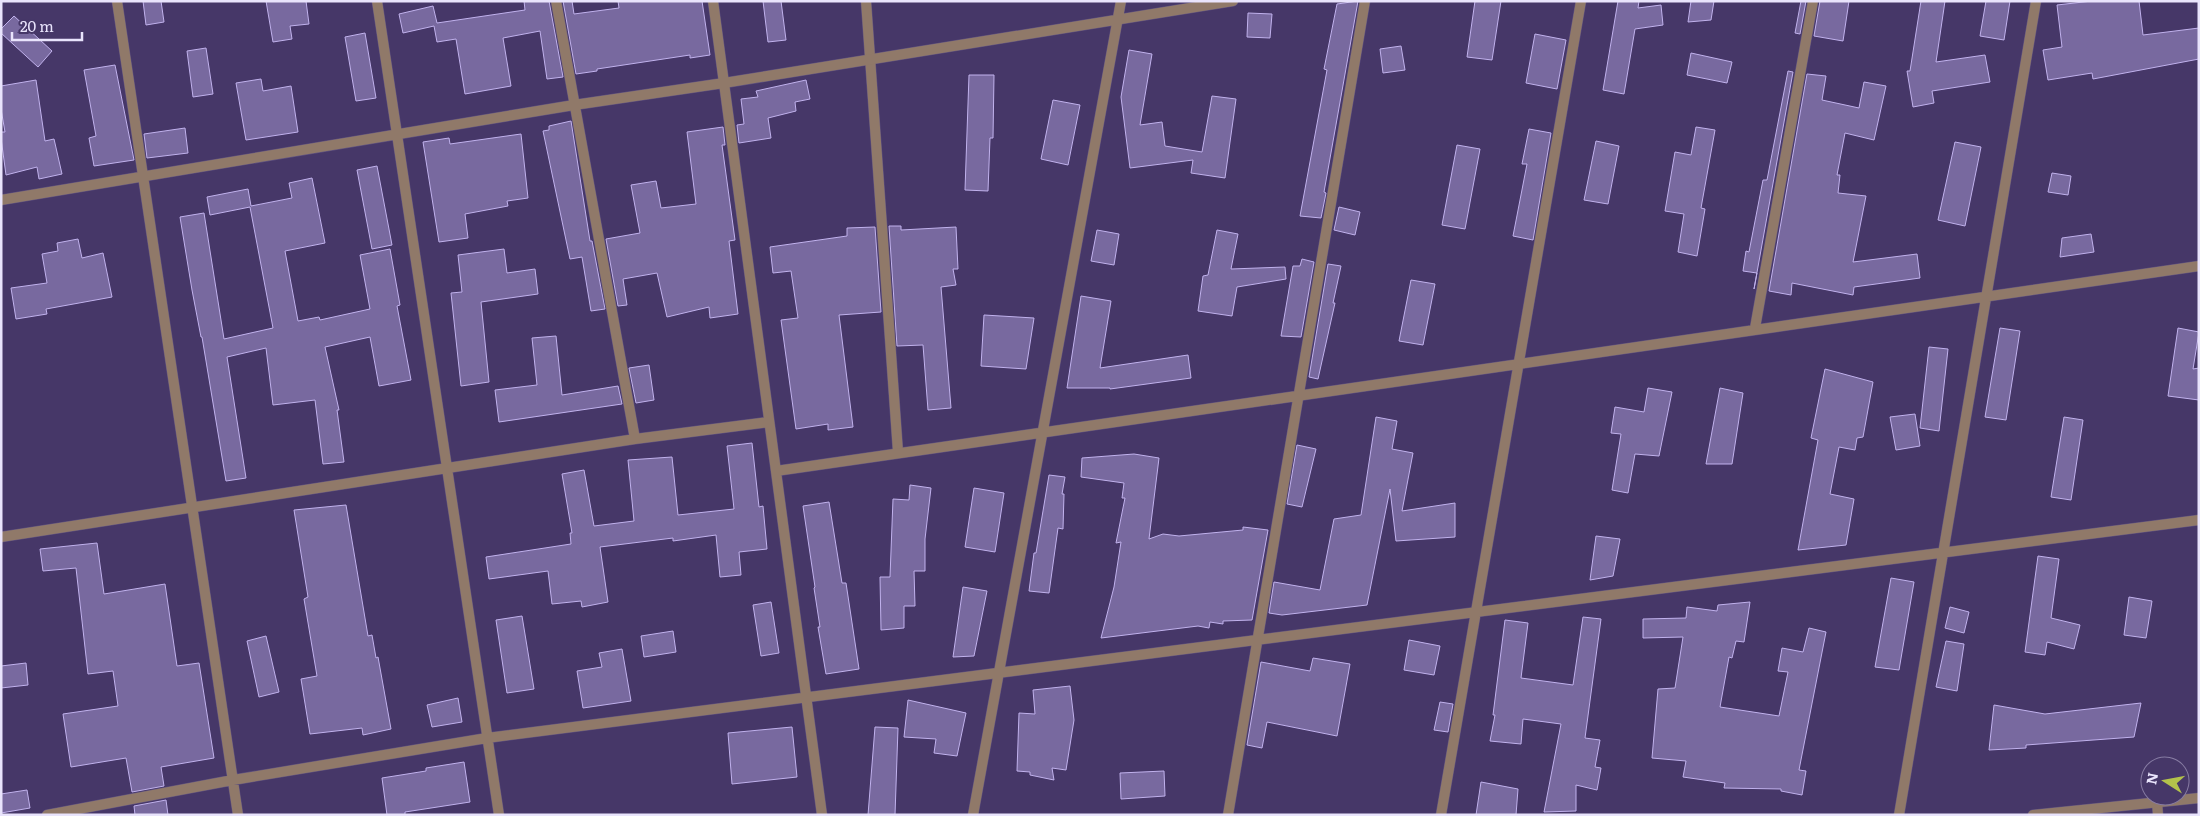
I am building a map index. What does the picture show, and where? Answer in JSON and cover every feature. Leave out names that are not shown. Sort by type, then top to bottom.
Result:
[{"type":"street","points":[[117,1],[238,815]]},
{"type":"street","points":[[377,1],[499,815]]},
{"type":"street","points":[[556,1],[635,439]]},
{"type":"street","points":[[713,1],[822,815]]},
{"type":"street","points":[[866,1],[898,452]]},
{"type":"street","points":[[973,815],[1121,1]]},
{"type":"street","points":[[1,200],[397,136],[574,105],[870,60],[1232,1]]},
{"type":"street","points":[[1228,815],[1365,1]]},
{"type":"street","points":[[1441,815],[1581,1]]},
{"type":"street","points":[[1755,328],[1813,1]]},
{"type":"street","points":[[1899,815],[2036,1]]},
{"type":"street","points":[[776,470],[1042,434],[1755,328],[2199,266]]},
{"type":"street","points":[[1,537],[635,439],[770,422]]},
{"type":"street","points":[[47,815],[233,780],[487,738],[1000,674],[1476,610],[2199,520]]},
{"type":"street","points":[[2033,815],[2140,804]]},
{"type":"building","points":[[143,1],[161,1],[164,22],[146,25]]},
{"type":"building","points":[[266,1],[306,1],[309,24],[290,26],[292,39],[273,42]]},
{"type":"building","points":[[524,1],[549,1],[563,77],[547,79],[540,31],[503,38],[511,86],[465,94],[456,39],[437,42],[434,26],[403,33],[399,14],[433,6],[437,23],[525,10]]},
{"type":"building","points":[[563,1],[572,1],[574,14],[619,8],[618,1],[702,1],[710,55],[690,58],[690,55],[576,74]]},
{"type":"building","points":[[763,1],[781,1],[786,40],[768,42]]},
{"type":"building","points":[[1358,1],[1321,218],[1300,216],[1327,70],[1324,69],[1337,4]]},
{"type":"building","points":[[1475,1],[1501,1],[1492,60],[1467,57]]},
{"type":"building","points":[[1618,1],[1639,1],[1638,8],[1661,5],[1663,25],[1635,29],[1624,94],[1603,90]]},
{"type":"building","points":[[1691,1],[1714,1],[1711,20],[1688,22]]},
{"type":"building","points":[[1801,1],[1806,1],[1800,34],[1795,33]]},
{"type":"building","points":[[1820,1],[1849,1],[1843,41],[1814,36]]},
{"type":"building","points":[[1921,1],[1945,1],[1936,62],[1985,55],[1990,82],[1932,91],[1934,103],[1913,107],[1907,71],[1910,71]]},
{"type":"building","points":[[1986,1],[2010,1],[2004,40],[1980,36]]},
{"type":"building","points":[[2092,1],[2139,1],[2143,35],[2199,28],[2199,59],[2093,79],[2092,73],[2048,80],[2043,50],[2062,47],[2057,5]]},
{"type":"building","points":[[1248,13],[1272,14],[1270,38],[1247,37]]},
{"type":"building","points":[[14,16],[52,51],[38,67],[1,33],[1,29]]},
{"type":"building","points":[[365,33],[376,98],[356,101],[345,37]]},
{"type":"building","points":[[1535,34],[1566,40],[1557,89],[1526,83]]},
{"type":"building","points":[[1401,46],[1405,70],[1383,73],[1380,49]]},
{"type":"building","points":[[206,48],[213,94],[193,97],[187,51]]},
{"type":"building","points":[[1129,50],[1152,54],[1140,125],[1162,122],[1165,146],[1202,152],[1212,96],[1236,99],[1225,178],[1191,173],[1193,160],[1130,168],[1121,97]]},
{"type":"building","points":[[1691,53],[1732,62],[1727,83],[1687,75]]},
{"type":"building","points":[[115,65],[134,160],[94,166],[89,138],[96,136],[84,70]]},
{"type":"building","points":[[1788,71],[1793,72],[1757,273],[1743,271],[1746,251],[1749,252],[1763,180],[1767,180]]},
{"type":"building","points":[[1807,74],[1826,76],[1822,100],[1859,108],[1864,82],[1886,86],[1874,140],[1845,133],[1837,175],[1840,175],[1838,193],[1866,196],[1853,262],[1917,254],[1920,278],[1854,287],[1853,295],[1792,283],[1791,295],[1769,291]]},
{"type":"building","points":[[969,75],[994,75],[993,138],[990,138],[988,191],[965,190]]},
{"type":"building","points":[[261,79],[263,91],[291,86],[298,132],[246,140],[236,83]]},
{"type":"building","points":[[36,80],[45,141],[54,139],[62,174],[39,179],[37,167],[6,175],[1,138],[1,132],[5,132],[1,109],[1,86]]},
{"type":"building","points":[[806,80],[810,99],[795,102],[796,111],[768,118],[771,138],[739,143],[737,125],[744,124],[741,99],[758,97],[756,91]]},
{"type":"building","points":[[1053,100],[1080,105],[1068,165],[1041,159]]},
{"type":"building","points":[[571,121],[590,241],[592,241],[605,309],[591,311],[582,257],[570,259],[543,131],[549,130],[549,126]]},
{"type":"building","points":[[723,127],[725,145],[722,145],[735,240],[729,241],[738,314],[710,318],[709,307],[667,317],[657,273],[623,279],[627,305],[618,306],[606,239],[640,233],[631,185],[656,181],[661,208],[696,204],[687,132]]},
{"type":"building","points":[[1696,127],[1715,130],[1701,208],[1705,209],[1697,256],[1678,252],[1684,214],[1665,211],[1675,152],[1691,155]]},
{"type":"building","points":[[185,128],[188,153],[147,158],[144,134]]},
{"type":"building","points":[[1529,129],[1551,133],[1533,240],[1513,236],[1527,164],[1522,164]]},
{"type":"building","points":[[521,134],[528,198],[507,201],[508,206],[465,214],[468,238],[439,242],[423,142],[449,138],[450,144]]},
{"type":"building","points":[[1596,141],[1619,146],[1608,204],[1584,200]]},
{"type":"building","points":[[1955,142],[1981,147],[1965,226],[1938,220]]},
{"type":"building","points":[[1457,145],[1480,149],[1465,229],[1442,225]]},
{"type":"building","points":[[377,166],[392,245],[372,249],[357,170]]},
{"type":"building","points":[[2052,173],[2071,176],[2068,195],[2048,192]]},
{"type":"building","points":[[312,178],[325,243],[285,251],[298,321],[319,317],[320,320],[370,309],[360,255],[390,249],[400,305],[397,306],[411,380],[379,386],[370,337],[325,347],[339,410],[337,410],[344,462],[323,464],[315,400],[273,405],[266,348],[227,357],[246,478],[226,481],[180,217],[204,213],[224,339],[273,328],[250,207],[210,215],[207,197],[248,189],[251,206],[292,198],[289,183]]},
{"type":"building","points":[[1339,207],[1360,212],[1355,235],[1334,230]]},
{"type":"building","points":[[889,226],[901,226],[901,230],[956,227],[958,269],[953,269],[956,285],[941,287],[951,408],[928,410],[923,345],[897,346]]},
{"type":"building","points":[[875,227],[881,312],[839,315],[853,427],[828,430],[828,424],[796,429],[781,320],[798,318],[791,271],[773,273],[770,247],[847,236],[847,228]]},
{"type":"building","points":[[1097,230],[1119,234],[1114,265],[1091,261]]},
{"type":"building","points":[[1217,230],[1238,234],[1231,269],[1285,267],[1286,279],[1237,287],[1232,316],[1198,311],[1203,276],[1208,275]]},
{"type":"building","points":[[2091,234],[2094,252],[2060,257],[2062,238]]},
{"type":"building","points":[[78,239],[82,258],[103,253],[112,297],[46,309],[47,314],[16,319],[11,288],[47,283],[42,254],[58,251],[57,243]]},
{"type":"building","points":[[504,249],[507,273],[535,269],[538,294],[481,302],[489,382],[461,386],[451,293],[462,292],[458,255]]},
{"type":"building","points":[[1302,259],[1314,262],[1301,337],[1281,336],[1293,266],[1300,266]]},
{"type":"building","points":[[1328,264],[1341,266],[1333,303],[1335,303],[1318,379],[1309,377]]},
{"type":"building","points":[[1411,280],[1435,284],[1423,345],[1399,341]]},
{"type":"building","points":[[1081,296],[1111,301],[1100,368],[1188,355],[1191,378],[1110,389],[1067,388]]},
{"type":"building","points":[[984,315],[1034,318],[1026,369],[981,366]]},
{"type":"building","points":[[2000,328],[2020,331],[2006,420],[1985,417]]},
{"type":"building","points":[[2178,328],[2199,332],[2193,369],[2199,368],[2199,400],[2168,396]]},
{"type":"building","points":[[556,336],[562,395],[618,386],[622,404],[499,422],[495,390],[537,385],[532,338]]},
{"type":"building","points":[[1929,347],[1948,349],[1939,431],[1920,428]]},
{"type":"building","points":[[649,365],[654,400],[636,403],[629,368]]},
{"type":"building","points":[[1825,369],[1873,382],[1863,437],[1857,438],[1855,450],[1839,447],[1830,494],[1854,499],[1846,545],[1798,550],[1818,440],[1811,438]]},
{"type":"building","points":[[1648,388],[1672,392],[1659,456],[1635,454],[1628,493],[1612,490],[1621,434],[1611,433],[1615,407],[1644,412]]},
{"type":"building","points":[[1720,388],[1743,393],[1732,464],[1706,464]]},
{"type":"building","points":[[1915,414],[1920,446],[1896,450],[1890,417]]},
{"type":"building","points":[[1376,417],[1397,421],[1392,449],[1413,453],[1402,511],[1455,503],[1455,537],[1396,541],[1390,489],[1367,605],[1282,615],[1269,613],[1274,582],[1320,590],[1334,519],[1361,515]]},
{"type":"building","points":[[2064,417],[2083,420],[2071,500],[2051,497]]},
{"type":"building","points":[[752,443],[759,507],[763,506],[767,549],[739,552],[741,575],[720,577],[716,535],[673,541],[673,538],[600,547],[608,602],[582,607],[581,601],[552,604],[548,571],[489,579],[486,557],[571,544],[570,533],[572,533],[562,474],[584,470],[594,526],[634,521],[628,460],[672,457],[678,515],[734,509],[727,446]]},
{"type":"building","points":[[1297,445],[1316,449],[1302,507],[1287,504]]},
{"type":"building","points":[[1134,454],[1159,458],[1149,539],[1163,534],[1179,536],[1243,530],[1243,527],[1268,530],[1252,620],[1223,621],[1223,624],[1210,622],[1209,628],[1198,626],[1101,638],[1114,587],[1121,542],[1116,543],[1125,498],[1122,498],[1124,483],[1081,477],[1082,458]]},
{"type":"building","points":[[1049,475],[1065,477],[1062,494],[1064,494],[1063,529],[1058,528],[1049,593],[1029,591],[1034,553],[1036,553]]},
{"type":"building","points":[[910,485],[931,488],[925,539],[925,571],[914,571],[915,606],[904,606],[904,628],[881,630],[880,577],[890,577],[893,499],[909,500]]},
{"type":"building","points":[[974,488],[1004,493],[995,552],[965,547]]},
{"type":"building","points":[[829,502],[842,583],[846,583],[859,669],[826,674],[818,627],[820,627],[803,506]]},
{"type":"building","points":[[346,505],[368,636],[372,635],[376,658],[378,657],[391,729],[363,735],[362,728],[310,734],[301,679],[317,676],[304,599],[308,597],[294,510]]},
{"type":"building","points":[[1596,536],[1620,539],[1613,576],[1590,580]]},
{"type":"building","points":[[97,543],[104,594],[165,584],[177,666],[199,663],[214,758],[161,767],[164,786],[132,792],[126,758],[71,767],[63,714],[118,706],[113,671],[88,674],[76,568],[43,571],[40,549]]},
{"type":"building","points":[[2038,556],[2059,559],[2051,618],[2080,625],[2074,649],[2047,642],[2045,655],[2025,652]]},
{"type":"building","points":[[1891,578],[1914,582],[1899,670],[1875,667]]},
{"type":"building","points":[[963,587],[987,591],[974,656],[953,657]]},
{"type":"building","points":[[2129,597],[2152,601],[2146,638],[2124,635]]},
{"type":"building","points":[[771,602],[779,653],[761,656],[753,605]]},
{"type":"building","points":[[1750,602],[1744,642],[1736,641],[1732,658],[1729,657],[1720,707],[1779,716],[1788,672],[1778,671],[1782,648],[1803,652],[1809,628],[1826,632],[1799,770],[1806,771],[1802,795],[1781,791],[1781,789],[1724,788],[1725,783],[1683,777],[1686,761],[1652,758],[1658,689],[1675,688],[1683,637],[1643,638],[1643,619],[1686,618],[1687,607],[1717,611],[1718,605]]},
{"type":"building","points":[[1950,607],[1969,612],[1964,633],[1945,628]]},
{"type":"building","points":[[522,616],[534,689],[507,693],[496,620]]},
{"type":"building","points":[[1583,617],[1601,619],[1585,738],[1600,740],[1595,767],[1601,768],[1597,790],[1576,785],[1576,811],[1544,812],[1561,724],[1523,719],[1521,744],[1490,741],[1495,715],[1493,715],[1505,620],[1528,623],[1521,678],[1573,685]]},
{"type":"building","points":[[673,631],[676,652],[644,657],[641,636]]},
{"type":"building","points":[[266,636],[279,692],[259,697],[247,641]]},
{"type":"building","points":[[1409,640],[1440,646],[1434,675],[1404,670]]},
{"type":"building","points":[[1946,641],[1964,644],[1957,691],[1936,687]]},
{"type":"building","points":[[622,649],[631,701],[583,708],[577,671],[602,667],[599,653]]},
{"type":"building","points":[[1313,658],[1350,664],[1337,736],[1267,722],[1262,748],[1247,745],[1261,662],[1310,671]]},
{"type":"building","points":[[26,663],[28,685],[1,688],[1,666]]},
{"type":"building","points":[[1070,686],[1074,720],[1066,770],[1052,768],[1054,780],[1030,775],[1030,772],[1017,771],[1019,713],[1035,714],[1033,690]]},
{"type":"building","points":[[458,698],[462,722],[432,727],[427,705]]},
{"type":"building","points":[[908,700],[966,713],[957,756],[934,753],[936,739],[904,737]]},
{"type":"building","points":[[1440,702],[1453,704],[1448,732],[1434,730]]},
{"type":"building","points":[[2141,703],[2134,737],[2026,745],[2026,748],[1989,750],[1994,705],[2045,714]]},
{"type":"building","points":[[792,727],[797,777],[732,784],[728,733]]},
{"type":"building","points":[[875,727],[898,728],[895,815],[868,815]]},
{"type":"building","points":[[464,762],[470,802],[405,812],[405,815],[387,815],[382,778],[426,771],[426,768]]},
{"type":"building","points":[[1164,771],[1165,796],[1121,799],[1120,773]]},
{"type":"building","points":[[1481,782],[1518,789],[1516,815],[1476,815]]},
{"type":"building","points":[[27,790],[30,808],[1,813],[1,794]]},
{"type":"building","points":[[166,800],[168,815],[135,815],[134,806]]}]
